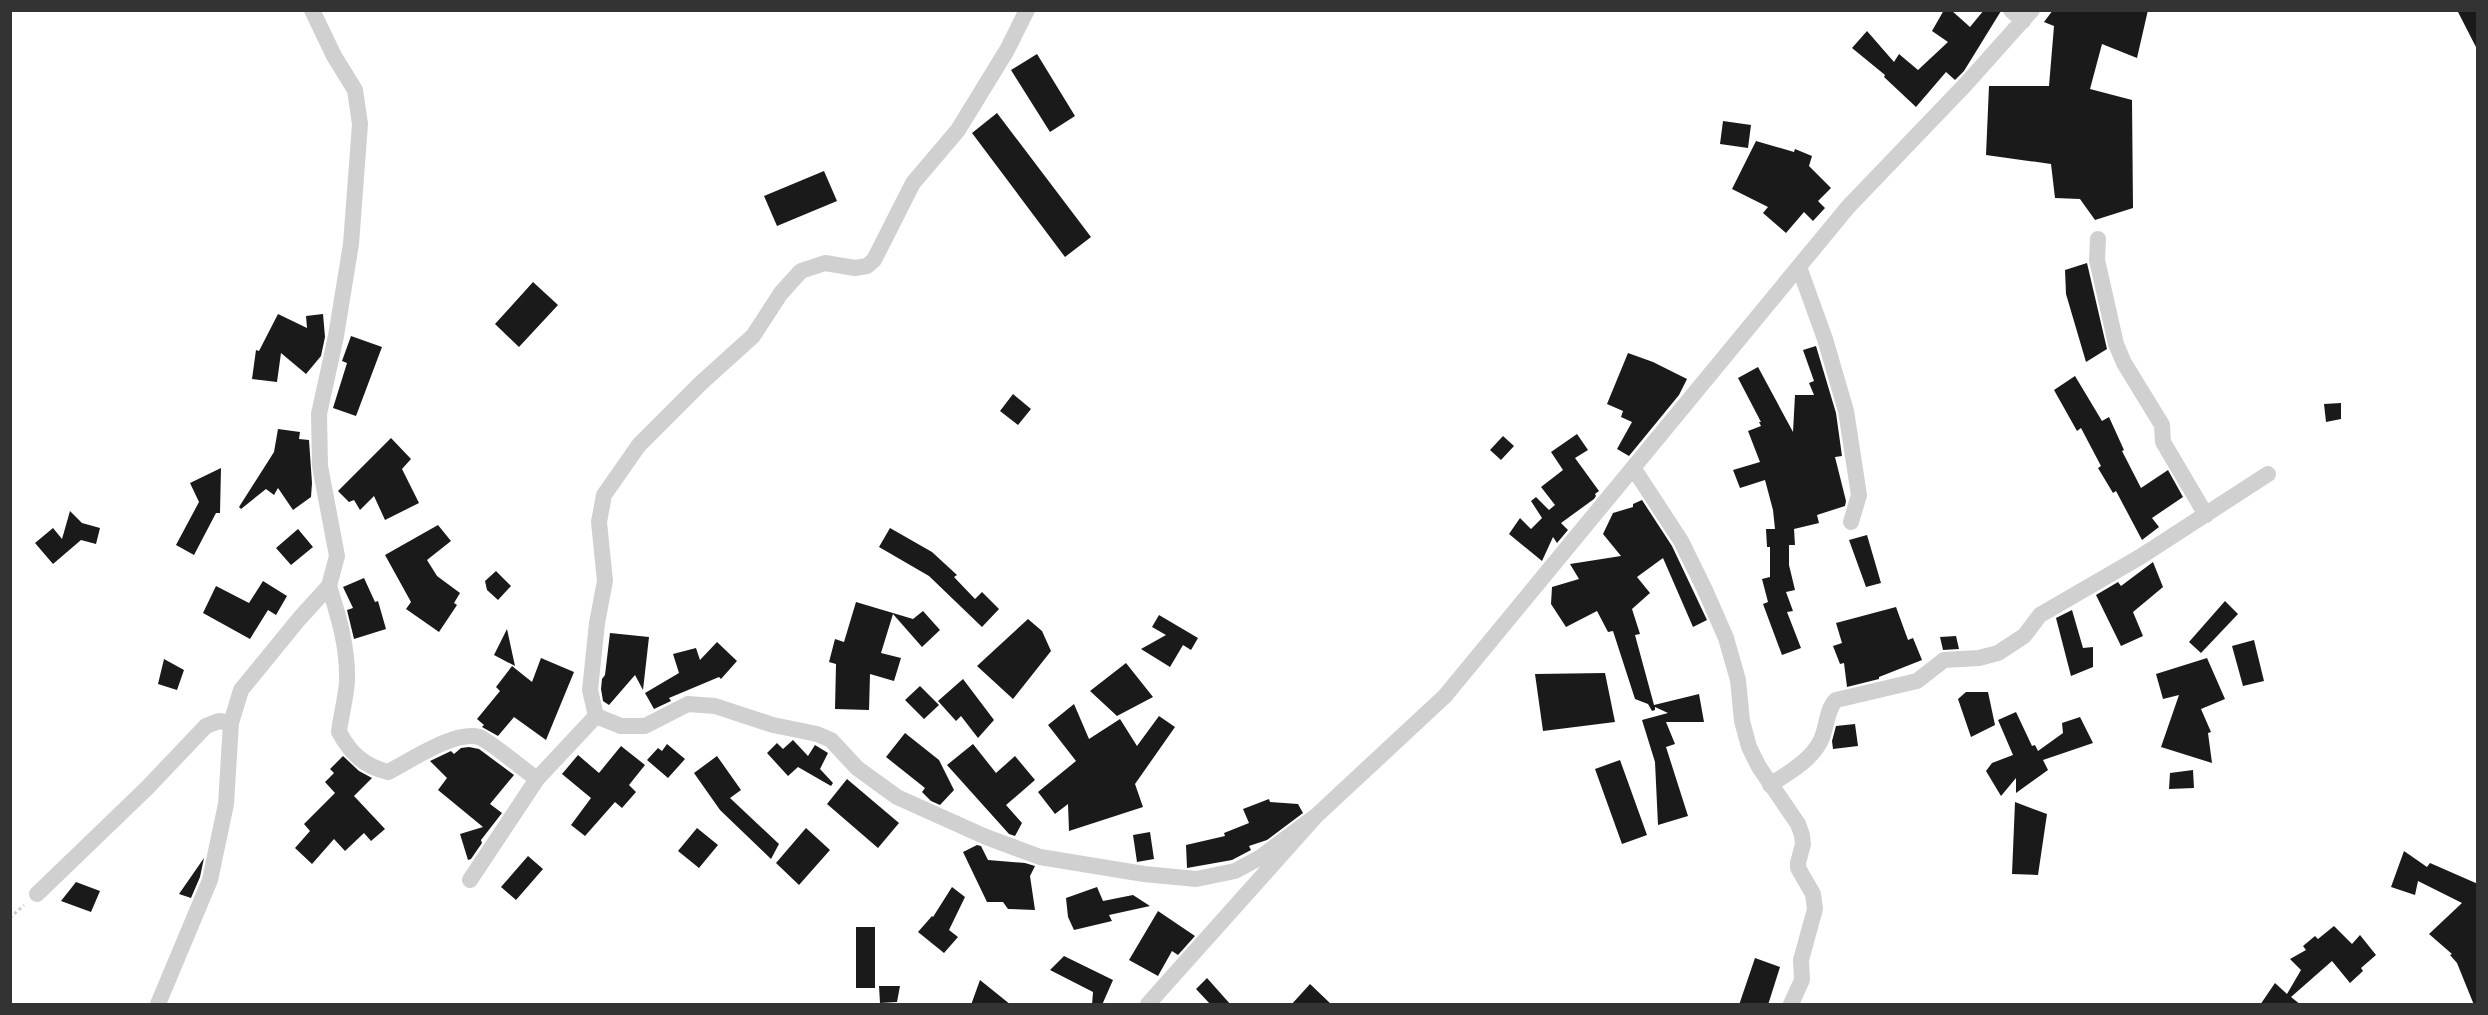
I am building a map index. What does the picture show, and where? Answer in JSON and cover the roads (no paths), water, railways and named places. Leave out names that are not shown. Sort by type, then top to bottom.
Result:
[{"type":"street","points":[[158,1005],[210,880],[226,804],[231,723],[241,690],[329,586],[337,556],[320,466],[319,414],[336,336],[351,244],[360,124],[355,90],[334,56],[312,10]]},
{"type":"street","points":[[596,716],[590,690],[597,622],[605,581],[599,522],[604,495],[639,445],[701,383],[753,336],[781,293],[801,272],[825,263],[855,268],[867,266],[874,260],[914,183],[958,130],[1007,50],[1027,10]]},
{"type":"street","points":[[1148,1005],[1316,816],[1445,696],[1848,207],[1965,85],[2022,14]]},
{"type":"street","points":[[2098,239],[2097,260],[2116,344],[2124,363],[2162,425],[2163,442],[2206,515]]},
{"type":"street","points":[[1799,267],[1825,339],[1846,411],[1859,495],[1851,522]]},
{"type":"street","points":[[1634,469],[1681,541],[1705,590],[1726,639],[1738,680],[1742,721],[1749,747],[1770,785],[1798,824],[1802,835],[1803,844],[1798,868],[1815,901],[1801,960],[1802,980],[1791,1005]]},
{"type":"street","points":[[1770,785],[1797,767],[1812,753],[1821,741],[1831,704],[1836,700],[1917,681],[1944,660],[1979,658],[1998,652],[2024,636],[2040,615],[2140,557],[2268,474]]},
{"type":"street","points":[[329,586],[342,628],[346,658],[347,683],[339,732],[354,754],[370,768],[388,772],[449,740],[467,736],[480,738],[537,779]]},
{"type":"street","points":[[596,716],[621,726],[645,726],[688,704],[715,706],[773,725],[817,734],[831,740],[870,780],[905,801],[986,837],[1040,857],[1086,866],[1196,879],[1235,871],[1261,857],[1316,816]]},
{"type":"street","points":[[470,880],[537,779],[596,716]]},
{"type":"street","points":[[37,894],[147,788],[207,726],[219,721],[231,723]]}]
